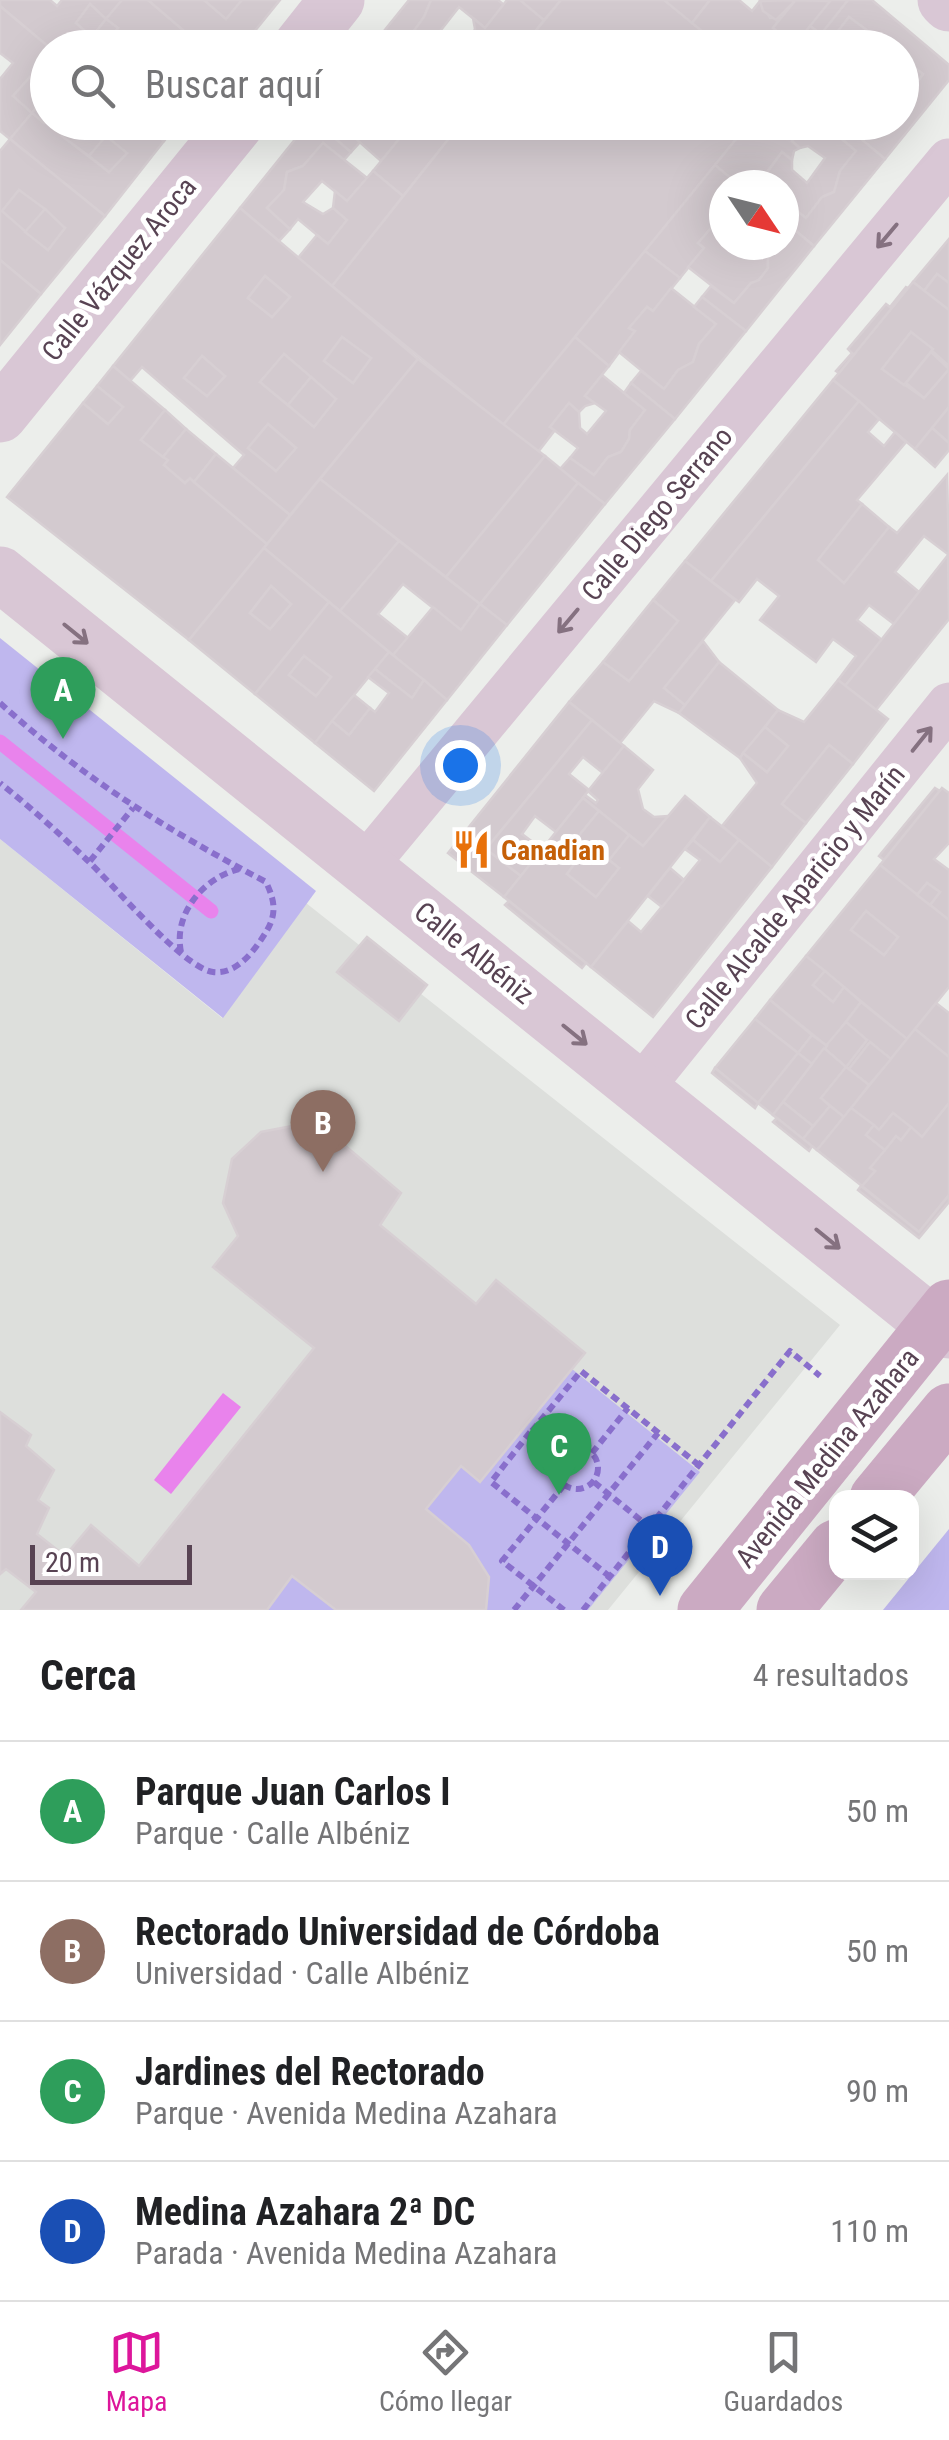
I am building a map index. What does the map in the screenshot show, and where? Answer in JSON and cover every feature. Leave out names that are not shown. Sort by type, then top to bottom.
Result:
[{"type":"main road","name":"Avenida Medina Azahara","points":[[705,1610],[944,1321]]},
{"type":"main road","points":[[884,1490],[949,1411]]},
{"type":"main road","points":[[784,1610],[829,1555]]},
{"type":"street","points":[[313,30],[337,0]]},
{"type":"street","name":"Calle Vázquez Aroca","points":[[0,415],[223,140]]},
{"type":"street","name":"Calle Diego Serrano","points":[[365,866],[949,161]]},
{"type":"street","name":"Calle Albéniz","points":[[0,574],[641,1088],[944,1321]]},
{"type":"street","name":"Calle Alcalde Aparicio y Marín","points":[[641,1088],[949,705]]},
{"type":"path","points":[[0,703],[81,772],[133,808],[266,882],[275,901],[272,922],[256,948],[237,966],[209,972],[181,952],[90,862],[0,783]]},
{"type":"path","points":[[90,862],[133,808]]},
{"type":"path","points":[[181,952],[177,934],[184,914],[208,884],[222,873],[240,868]]},
{"type":"path","points":[[582,1610],[790,1351],[820,1376]]},
{"type":"path","points":[[610,1576],[491,1482],[532,1431],[582,1372],[700,1466]]},
{"type":"path","points":[[592,1453],[628,1408]]},
{"type":"path","points":[[532,1431],[560,1454]]},
{"type":"path","points":[[514,1610],[658,1433]]},
{"type":"path","points":[[572,1446],[592,1453],[599,1467],[594,1482],[580,1489],[564,1485],[556,1470],[560,1454],[572,1446]]},
{"type":"path","points":[[594,1482],[649,1527]]},
{"type":"path","points":[[564,1485],[502,1561],[552,1606],[564,1610]]},
{"type":"shaded area","points":[[0,638],[316,891],[223,1018],[0,839]]},
{"type":"shaded area","points":[[0,839],[222,1018],[306,903],[840,1325],[608,1610],[0,1610]]},
{"type":"shaded area","points":[[572,1369],[700,1472],[588,1610],[486,1610],[488,1577],[469,1545],[426,1509],[461,1466],[481,1481]]},
{"type":"shaded area","points":[[223,1393],[241,1407],[171,1494],[154,1480]]},
{"type":"shaded area","points":[[949,1529],[949,1610],[883,1610],[907,1580],[919,1580],[919,1566]]},
{"type":"shaded area","points":[[292,1576],[336,1610],[267,1610]]},
{"type":"building","points":[[0,0],[50,0],[57,6],[62,0],[122,0],[106,19],[90,4],[76,23],[84,30],[30,31],[0,6]]},
{"type":"building","points":[[122,0],[148,0],[183,30],[116,30],[106,19]]},
{"type":"building","points":[[148,0],[204,0],[226,19],[240,0],[280,0],[256,30],[183,30]]},
{"type":"building","points":[[204,0],[240,0],[241,1],[226,19]]},
{"type":"building","points":[[409,0],[431,0],[415,30],[385,30]]},
{"type":"building","points":[[431,0],[498,0],[504,5],[485,28],[459,7],[441,30],[415,30]]},
{"type":"building","points":[[507,0],[520,0],[544,20],[536,30],[474,30],[473,18],[485,28]]},
{"type":"building","points":[[520,0],[561,0],[544,20]]},
{"type":"building","points":[[561,0],[664,0],[701,30],[537,30]]},
{"type":"building","points":[[664,0],[710,0],[692,23]]},
{"type":"building","points":[[710,0],[739,0],[752,11],[760,1],[770,18],[781,17],[775,30],[701,30],[692,23]]},
{"type":"building","points":[[792,0],[776,20],[763,11],[760,1]]},
{"type":"building","points":[[831,0],[848,0],[824,30],[816,30],[810,26]]},
{"type":"building","points":[[848,0],[872,0],[908,30],[867,30],[849,17],[839,30],[824,30]]},
{"type":"building","points":[[831,1],[807,30],[776,30],[773,28],[794,2]]},
{"type":"building","points":[[90,4],[106,19],[97,30],[84,30],[76,23]]},
{"type":"building","points":[[0,6],[30,31],[30,77],[13,96],[30,115],[10,139],[0,131],[0,79],[13,63],[0,53]]},
{"type":"building","points":[[849,17],[867,30],[839,30]]},
{"type":"building","points":[[106,19],[118,28],[116,30],[97,30]]},
{"type":"building","points":[[919,40],[949,65],[949,80],[919,117],[919,80],[923,74],[919,71]]},
{"type":"building","points":[[30,77],[30,111],[13,96]]},
{"type":"building","points":[[30,115],[30,140],[67,140],[109,172],[127,153],[111,140],[164,141],[105,216],[10,139]]},
{"type":"building","points":[[10,139],[105,216],[41,294],[0,260],[0,151]],"holes":[[[19,190],[65,228],[48,250],[2,211]]]},
{"type":"building","points":[[67,140],[103,140],[89,156]]},
{"type":"building","points":[[103,140],[111,140],[127,153],[109,172],[89,156]]},
{"type":"building","points":[[295,140],[337,140],[351,152],[344,160],[323,143],[303,166],[287,172],[284,190],[267,208],[290,229],[279,241],[240,208]]},
{"type":"building","points":[[337,140],[358,140],[351,152]]},
{"type":"building","points":[[357,140],[398,140],[381,161]]},
{"type":"building","points":[[398,140],[448,140],[403,196],[373,171]]},
{"type":"building","points":[[448,140],[735,140],[709,170],[503,425],[332,286]]},
{"type":"building","points":[[735,140],[793,140],[800,148],[794,151],[792,160],[782,152],[768,170],[721,170],[715,165]]},
{"type":"building","points":[[793,140],[843,140],[856,151],[840,171],[834,192],[822,197],[806,218],[799,213],[799,176],[807,183],[825,158],[808,146],[800,148]]},
{"type":"building","points":[[843,140],[862,140],[885,159],[814,246],[799,234],[799,213],[806,218],[822,197],[834,192],[840,171],[856,151]]},
{"type":"building","points":[[862,140],[900,140],[885,159]]},
{"type":"building","points":[[323,143],[367,178],[347,201],[322,181],[303,202],[323,214],[333,208],[347,220],[328,244],[298,219],[290,229],[267,208],[284,190],[287,172],[303,166]]},
{"type":"building","points":[[782,152],[792,160],[792,170],[769,170]]},
{"type":"building","points":[[373,171],[403,196],[332,286],[298,258],[317,235],[328,244],[347,220],[333,208],[335,191],[347,201]]},
{"type":"building","points":[[709,172],[709,230],[698,243],[704,248],[680,278],[645,251]]},
{"type":"building","points":[[19,190],[45,209],[26,232],[2,211]]},
{"type":"building","points":[[240,208],[418,359],[290,515],[233,468],[244,455],[142,367],[130,381],[113,366]],"holes":[[[265,276],[290,297],[272,317],[248,298]],[[342,337],[371,358],[353,383],[324,361]],[[284,354],[336,399],[314,427],[260,382]],[[202,356],[225,376],[207,396],[184,378]],[[268,424],[296,448],[276,471],[248,448]]]},
{"type":"building","points":[[45,209],[65,228],[48,250],[25,232]]},
{"type":"building","points":[[709,230],[709,260],[768,260],[768,268],[734,303],[688,267],[704,248],[698,243]]},
{"type":"building","points":[[799,234],[814,246],[746,331],[702,297],[711,286],[734,303],[768,268],[768,260],[799,260]]},
{"type":"building","points":[[949,239],[949,283],[937,274],[924,291],[913,282]]},
{"type":"building","points":[[645,251],[680,278],[653,311],[647,307],[629,328],[635,331],[609,366],[575,337]]},
{"type":"building","points":[[0,260],[41,294],[0,345]]},
{"type":"building","points":[[937,274],[949,283],[949,310],[924,291]]},
{"type":"building","points":[[265,276],[290,297],[272,317],[248,298]]},
{"type":"building","points":[[913,282],[949,310],[949,366],[911,332],[882,369],[924,398],[949,369],[949,407],[915,449],[833,380]]},
{"type":"building","points":[[906,287],[839,373],[836,371],[852,353],[848,349]]},
{"type":"building","points":[[671,288],[716,324],[699,344],[693,362],[678,370],[664,389],[619,352],[635,331],[629,328],[647,307],[653,311]]},
{"type":"building","points":[[702,297],[746,331],[675,419],[631,383],[641,371],[664,389],[678,370],[693,362],[699,344],[716,324],[694,307]]},
{"type":"building","points":[[911,332],[933,349],[904,385],[882,369]]},
{"type":"building","points":[[342,337],[371,358],[353,383],[324,361]]},
{"type":"building","points":[[575,337],[609,366],[585,396],[595,403],[579,412],[569,403],[550,427],[555,430],[538,452],[503,425]]},
{"type":"building","points":[[931,352],[949,369],[924,398],[906,383]]},
{"type":"building","points":[[284,354],[311,377],[288,405],[260,382]]},
{"type":"building","points":[[202,356],[225,376],[207,396],[184,378]]},
{"type":"building","points":[[418,359],[545,456],[446,577],[320,479]]},
{"type":"building","points":[[113,366],[165,410],[141,440],[168,460],[164,465],[185,483],[190,478],[267,544],[189,640],[7,497],[83,403],[108,424],[123,407],[97,386]]},
{"type":"building","points":[[602,375],[645,410],[630,430],[621,452],[608,457],[594,475],[570,458],[578,448],[550,427],[569,403],[579,412],[580,428],[587,434],[606,411],[585,396]]},
{"type":"building","points":[[311,377],[336,399],[314,427],[288,405]]},
{"type":"building","points":[[833,380],[859,401],[711,581],[685,561]]},
{"type":"building","points":[[631,383],[675,419],[605,504],[560,469],[570,458],[594,475],[608,457],[621,452],[630,430],[645,410],[624,393]]},
{"type":"building","points":[[97,386],[123,407],[108,424],[83,403]]},
{"type":"building","points":[[859,401],[879,419],[868,432],[884,446],[895,432],[906,442],[857,500],[862,504],[818,560],[844,583],[889,527],[897,533],[947,475],[949,555],[924,536],[895,572],[919,592],[894,624],[869,605],[857,620],[882,640],[845,686],[838,680],[856,656],[833,639],[816,662],[760,620],[779,596],[757,579],[739,602],[711,581]]},
{"type":"building","points":[[949,407],[949,443],[932,428]]},
{"type":"building","points":[[165,410],[186,429],[163,457],[141,440]]},
{"type":"building","points":[[268,424],[296,448],[276,471],[248,448]]},
{"type":"building","points":[[932,428],[949,443],[949,450],[935,467],[915,449]]},
{"type":"building","points":[[186,429],[216,454],[194,482],[190,478],[185,483],[164,465],[168,460],[163,457]]},
{"type":"building","points":[[216,454],[290,515],[267,544],[194,482]]},
{"type":"building","points":[[545,456],[578,483],[480,604],[446,577]]},
{"type":"building","points":[[320,479],[399,541],[340,611],[264,548]]},
{"type":"building","points":[[578,483],[605,504],[507,625],[480,604]]},
{"type":"building","points":[[862,504],[889,527],[844,583],[818,560]]},
{"type":"building","points":[[399,541],[480,604],[461,630],[403,584],[378,614],[408,638],[393,655],[340,611]]},
{"type":"building","points":[[264,548],[329,602],[255,694],[189,640]],"holes":[[[271,586],[291,604],[270,629],[250,613]]]},
{"type":"building","points":[[948,555],[949,619],[876,710],[845,686]]},
{"type":"building","points":[[685,561],[735,600],[664,688],[685,705],[679,713],[654,701],[620,743],[569,702],[603,662],[629,681],[678,621],[653,600]]},
{"type":"building","points":[[271,586],[291,604],[270,629],[250,613]]},
{"type":"building","points":[[653,600],[678,621],[629,681],[603,662]]},
{"type":"building","points":[[329,602],[389,652],[315,743],[255,694]],"holes":[[[304,656],[331,677],[316,696],[289,675]]]},
{"type":"building","points":[[480,604],[507,625],[447,700],[393,655],[433,607],[461,630]]},
{"type":"building","points":[[703,641],[719,662],[685,705],[664,688]]},
{"type":"building","points":[[389,652],[424,680],[412,698],[375,669]]},
{"type":"building","points":[[304,656],[331,677],[316,696],[289,675]]},
{"type":"building","points":[[719,662],[778,710],[740,758],[679,713]]},
{"type":"building","points":[[375,669],[412,698],[424,680],[447,700],[374,791],[315,743],[332,721],[349,735],[370,708],[375,712],[389,693],[368,677]]},
{"type":"building","points":[[838,680],[888,719],[853,764],[829,745],[782,804],[806,823],[772,867],[722,826],[757,783],[740,758],[743,753],[767,772],[788,746],[765,727],[778,710],[804,722]]},
{"type":"building","points":[[354,695],[370,708],[349,735],[332,721]]},
{"type":"building","points":[[569,702],[592,720],[486,849],[521,876],[504,897],[448,853]]},
{"type":"building","points":[[592,720],[624,746],[603,773],[583,757],[569,774],[589,790],[556,832],[535,816],[522,834],[542,849],[521,876],[486,849]]},
{"type":"building","points":[[765,727],[788,746],[767,772],[743,753]]},
{"type":"building","points":[[829,745],[853,764],[806,823],[782,804]]},
{"type":"building","points":[[624,746],[653,770],[638,789],[643,809],[654,817],[669,816],[643,846],[583,798],[585,795],[596,803],[598,800],[588,791]]},
{"type":"building","points":[[935,788],[940,791],[884,860],[879,856]]},
{"type":"building","points":[[942,788],[949,793],[949,843],[934,859],[949,870],[949,920],[930,905],[940,892],[927,883],[917,895],[880,865]]},
{"type":"building","points":[[685,796],[710,817],[591,967],[504,897],[583,798],[599,811],[577,838],[580,841],[571,853],[578,859],[567,874],[596,897],[619,868],[609,860],[629,835],[643,846]]},
{"type":"building","points":[[599,811],[629,835],[609,860],[594,848],[583,862],[571,853],[580,841],[577,838]]},
{"type":"building","points":[[710,817],[739,840],[720,862],[693,840]]},
{"type":"building","points":[[693,840],[720,862],[739,840],[772,867],[653,1017],[591,967],[628,921],[641,932],[700,860],[685,849]]},
{"type":"building","points":[[594,848],[619,868],[596,897],[567,874],[578,859],[583,862]]},
{"type":"building","points":[[880,865],[949,920],[949,987],[907,1039],[806,956]],"holes":[[[866,911],[898,937],[884,955],[851,930]]]},
{"type":"building","points":[[670,868],[684,880],[662,907],[648,896]]},
{"type":"building","points":[[927,883],[940,892],[930,905],[917,895]]},
{"type":"building","points":[[509,901],[586,963],[582,968],[505,905]]},
{"type":"building","points":[[866,911],[898,937],[884,955],[851,930]]},
{"type":"building","points":[[367,937],[427,985],[399,1021],[337,972]]},
{"type":"building","points":[[806,956],[825,971],[813,985],[833,1002],[844,987],[861,1002],[827,1046],[770,1000]]},
{"type":"building","points":[[825,971],[844,987],[833,1002],[813,985]]},
{"type":"building","points":[[770,1000],[812,1035],[798,1053],[755,1019]]},
{"type":"building","points":[[861,1002],[907,1039],[891,1059],[870,1042],[849,1069],[846,1067],[867,1040],[846,1022]]},
{"type":"building","points":[[936,1003],[949,1013],[949,1057],[915,1029]]},
{"type":"building","points":[[755,1019],[798,1053],[758,1103],[715,1068]]},
{"type":"building","points":[[846,1022],[867,1040],[846,1067],[824,1048]]},
{"type":"building","points":[[915,1029],[949,1057],[949,1103],[922,1137],[893,1113],[879,1130],[851,1108]]},
{"type":"building","points":[[812,1035],[827,1046],[812,1064],[798,1053]]},
{"type":"building","points":[[870,1042],[891,1059],[869,1085],[849,1069]]},
{"type":"building","points":[[824,1048],[846,1067],[821,1098],[830,1106],[813,1126],[783,1102]]},
{"type":"building","points":[[798,1053],[812,1064],[773,1115],[758,1103]]},
{"type":"building","points":[[846,1067],[869,1085],[844,1117],[821,1098]]},
{"type":"building","points":[[715,1068],[758,1103],[755,1108],[712,1073]]},
{"type":"building","points":[[783,1102],[813,1126],[803,1139],[773,1115]]},
{"type":"building","points":[[949,1103],[949,1195],[919,1232],[862,1186],[875,1171],[870,1168],[896,1136],[901,1140],[911,1127],[922,1137]]},
{"type":"building","points":[[830,1106],[844,1117],[817,1150],[803,1139]]},
{"type":"building","points":[[851,1108],[874,1125],[866,1135],[885,1150],[862,1186],[817,1150]]},
{"type":"building","points":[[893,1113],[911,1127],[901,1140],[896,1136],[885,1150],[866,1135],[874,1125],[879,1130]]},
{"type":"building","points":[[777,1118],[812,1146],[809,1151],[773,1122]]},
{"type":"building","points":[[297,1125],[335,1137],[401,1193],[380,1225],[476,1304],[496,1280],[585,1353],[480,1482],[461,1466],[426,1509],[469,1545],[489,1577],[486,1610],[336,1610],[292,1576],[267,1610],[21,1610],[36,1592],[6,1569],[0,1574],[0,1412],[31,1435],[26,1446],[54,1470],[38,1500],[49,1508],[37,1534],[65,1556],[91,1525],[139,1566],[314,1348],[213,1267],[238,1236],[223,1203],[232,1159],[261,1132]]},
{"type":"building","points":[[861,1186],[919,1232],[949,1195],[949,1202],[919,1238],[858,1190]]},
{"type":"waterway","points":[[0,742],[211,911]]},
{"type":"place","name":"Parque Juan Carlos I","points":[[63,739]]},
{"type":"place","name":"Canadian","points":[[471,850]]},
{"type":"place","name":"Rectorado Universidad de Córdoba","points":[[323,1172]]},
{"type":"place","name":"Jardines del Rectorado","points":[[559,1495]]},
{"type":"place","name":"Medina Azahara 2ª DC","points":[[660,1596]]}]
